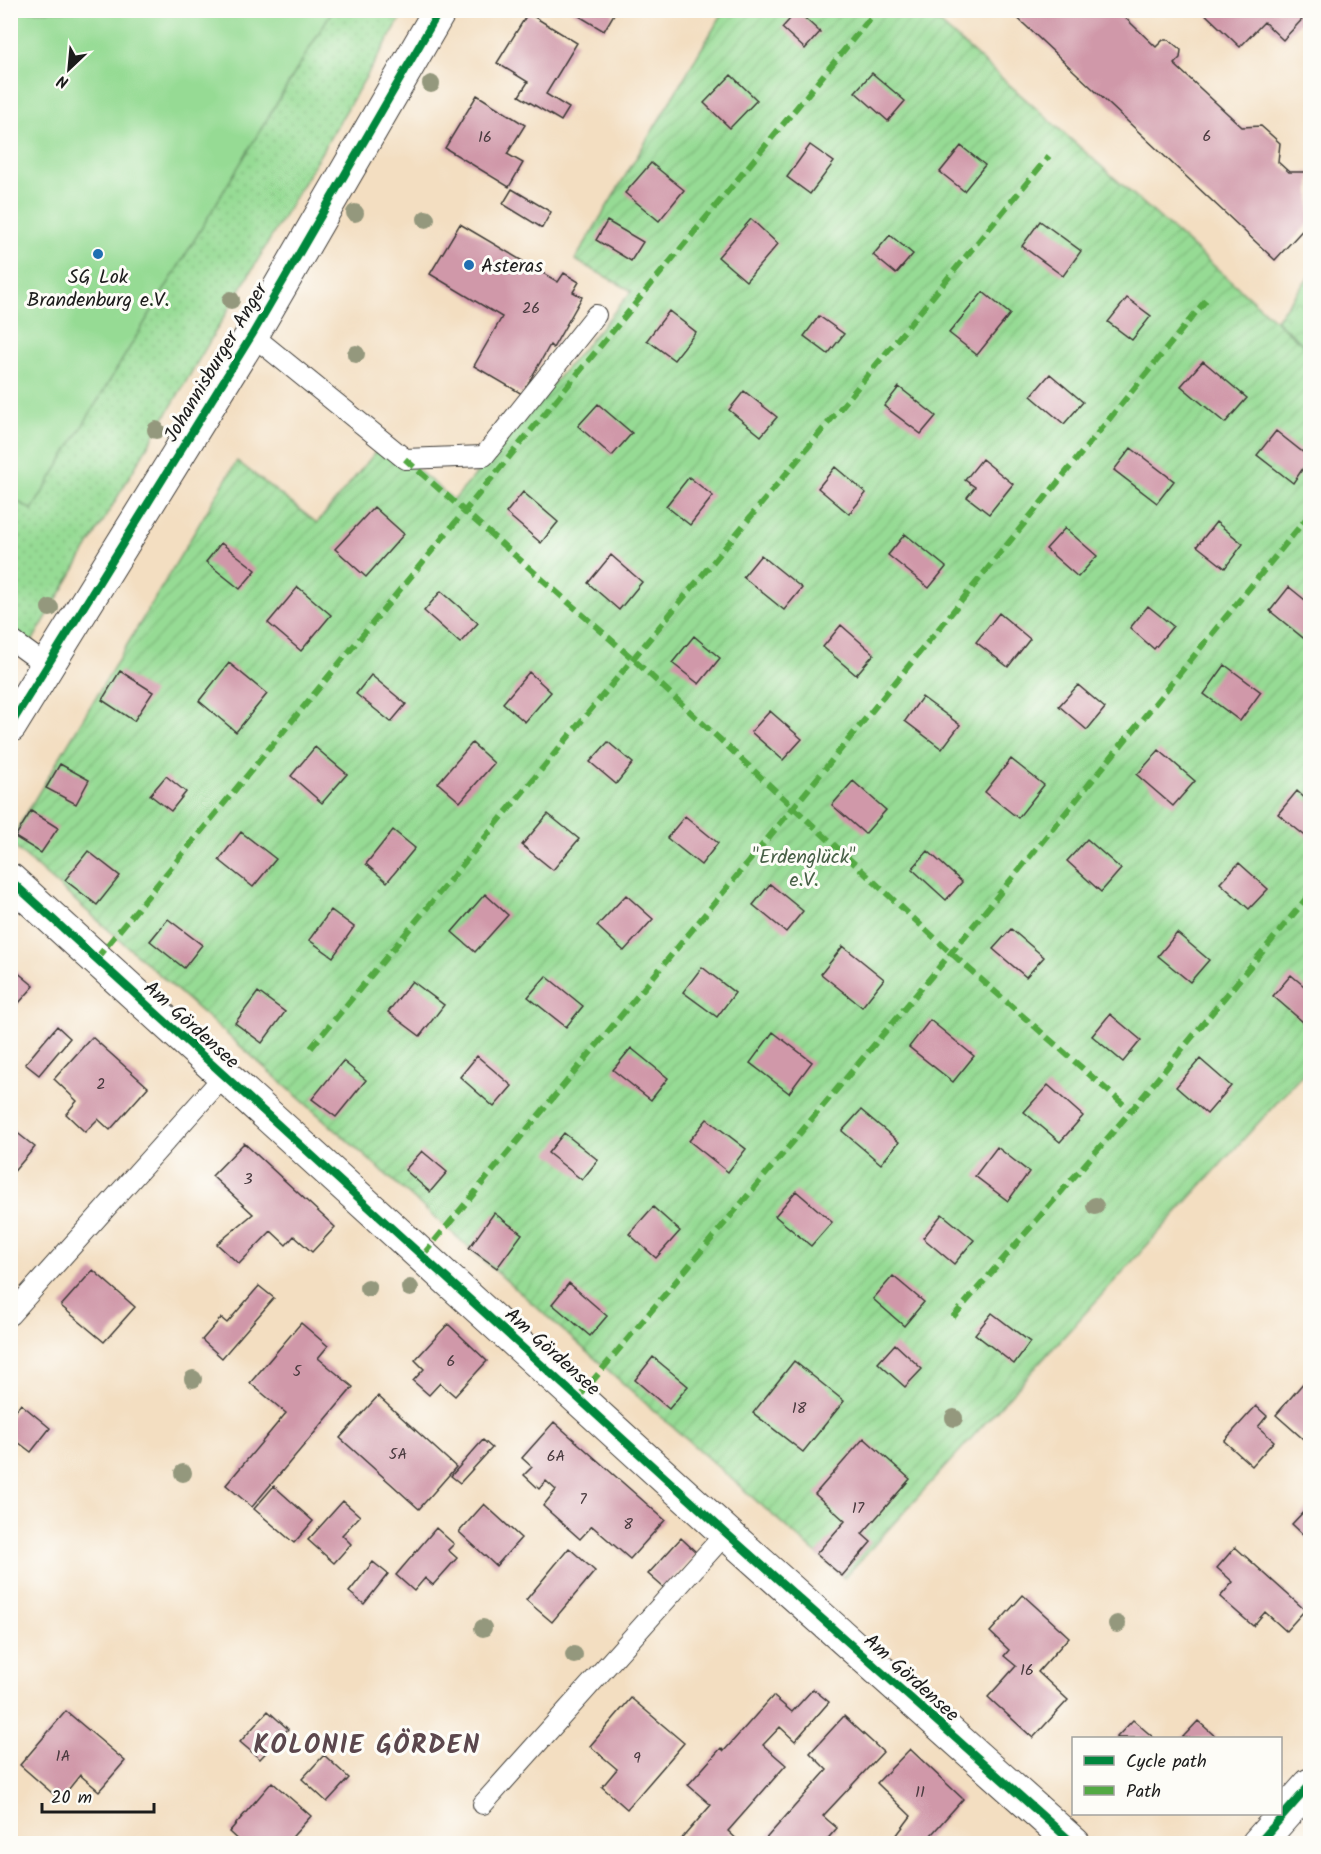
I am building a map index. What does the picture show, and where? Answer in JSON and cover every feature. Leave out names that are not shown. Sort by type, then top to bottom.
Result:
[{"type":"street","name":"Johannisburger Anger","points":[[10,726],[252,335],[440,10]]},
{"type":"street","name":"Am Gördensee","points":[[10,880],[726,1533],[1074,1844]]},
{"type":"street","points":[[1258,1844],[1311,1785]]},
{"type":"lane","points":[[252,335],[405,459],[484,456],[596,315]]},
{"type":"lane","points":[[10,639],[47,666]]},
{"type":"lane","points":[[10,1315],[224,1076]]},
{"type":"lane","points":[[483,1804],[726,1533]]},
{"type":"green space","name":"SG Lok Brandenburg e.V.","points":[[10,11],[405,11],[30,645],[10,630]]},
{"type":"green space","name":"SG Lok Brandenburg e.V.","points":[[10,11],[332,11],[32,510],[10,497]]},
{"type":"green space","name":"\"Erdenglück\" e.V.","points":[[724,11],[926,11],[1310,351],[1310,1066],[844,1578],[11,844],[11,839],[237,461],[317,523],[384,442],[454,500],[632,291],[575,260]]},
{"type":"green space","points":[[1310,276],[1310,351],[1276,320]]},
{"type":"building","points":[[569,10],[608,10],[614,14],[604,31]]},
{"type":"building","points":[[1009,10],[1117,10],[1156,47],[1163,40],[1169,40],[1181,50],[1180,58],[1174,64],[1242,127],[1261,126],[1280,143],[1278,162],[1289,172],[1310,172],[1310,222],[1275,260]]},
{"type":"building","points":[[1201,10],[1310,11],[1283,40],[1264,22],[1240,47]]},
{"type":"building","points":[[797,11],[820,32],[805,49],[782,28]]},
{"type":"building","points":[[528,13],[577,43],[546,94],[569,108],[561,121],[519,96],[528,82],[497,63]]},
{"type":"building","points":[[872,73],[905,101],[888,121],[855,92]]},
{"type":"building","points":[[731,75],[757,100],[730,128],[704,103]]},
{"type":"building","points":[[477,95],[525,125],[507,154],[523,163],[509,187],[445,148]]},
{"type":"building","points":[[810,145],[834,162],[810,194],[787,177]]},
{"type":"building","points":[[961,146],[985,165],[964,191],[940,172]]},
{"type":"building","points":[[651,163],[684,190],[659,221],[625,193]]},
{"type":"building","points":[[512,189],[551,212],[542,228],[503,204]]},
{"type":"building","points":[[751,219],[778,244],[746,281],[718,257]]},
{"type":"building","points":[[607,221],[643,242],[631,261],[596,240]]},
{"type":"building","points":[[1040,221],[1081,251],[1063,276],[1022,246]]},
{"type":"building","points":[[460,224],[558,282],[564,273],[579,282],[573,292],[582,297],[553,348],[550,345],[522,394],[474,366],[502,317],[430,274]]},
{"type":"building","points":[[890,235],[913,254],[896,274],[873,255]]},
{"type":"building","points":[[983,292],[1010,314],[977,355],[949,333]]},
{"type":"building","points":[[1127,298],[1151,316],[1132,340],[1108,322]]},
{"type":"building","points":[[669,311],[696,332],[674,360],[647,340]]},
{"type":"building","points":[[819,316],[844,334],[828,354],[804,336]]},
{"type":"building","points":[[1203,361],[1247,398],[1225,423],[1181,386]]},
{"type":"building","points":[[1050,374],[1083,402],[1064,424],[1031,396]]},
{"type":"building","points":[[899,387],[936,416],[921,434],[884,406]]},
{"type":"building","points":[[744,391],[777,417],[761,436],[729,410]]},
{"type":"building","points":[[598,404],[632,433],[612,456],[578,426]]},
{"type":"building","points":[[1276,431],[1310,458],[1293,483],[1257,455]]},
{"type":"building","points":[[1131,448],[1174,481],[1157,503],[1114,470]]},
{"type":"building","points":[[982,459],[1013,484],[989,514],[967,497],[975,487],[965,480]]},
{"type":"building","points":[[835,467],[866,493],[849,514],[818,488]]},
{"type":"building","points":[[689,477],[713,496],[690,525],[666,506]]},
{"type":"building","points":[[523,492],[558,522],[541,543],[506,513]]},
{"type":"building","points":[[374,507],[404,534],[366,577],[335,549]]},
{"type":"building","points":[[1216,522],[1243,544],[1225,568],[1197,546]]},
{"type":"building","points":[[1065,528],[1097,556],[1078,577],[1046,549]]},
{"type":"building","points":[[905,534],[946,567],[929,588],[888,555]]},
{"type":"building","points":[[221,543],[256,570],[240,589],[206,562]]},
{"type":"building","points":[[611,555],[642,582],[619,610],[588,583]]},
{"type":"building","points":[[761,555],[802,588],[784,610],[743,577]]},
{"type":"building","points":[[298,587],[331,615],[301,651],[268,623]]},
{"type":"building","points":[[1289,587],[1310,604],[1310,636],[1307,641],[1270,611]]},
{"type":"building","points":[[441,591],[478,623],[460,643],[424,611]]},
{"type":"building","points":[[1148,606],[1173,626],[1154,649],[1130,628]]},
{"type":"building","points":[[999,613],[1030,639],[1008,667],[976,642]]},
{"type":"building","points":[[841,625],[874,654],[856,675],[823,647]]},
{"type":"building","points":[[694,636],[720,658],[699,684],[672,663]]},
{"type":"building","points":[[229,663],[267,694],[236,732],[199,701]]},
{"type":"building","points":[[1225,665],[1261,692],[1240,721],[1204,694]]},
{"type":"building","points":[[120,671],[153,692],[134,721],[102,700]]},
{"type":"building","points":[[529,672],[551,692],[525,722],[503,703]]},
{"type":"building","points":[[371,675],[406,704],[391,722],[356,694]]},
{"type":"building","points":[[1078,685],[1105,708],[1087,730],[1059,706]]},
{"type":"building","points":[[922,697],[960,725],[942,749],[905,721]]},
{"type":"building","points":[[770,711],[802,739],[783,760],[751,732]]},
{"type":"building","points":[[608,742],[633,763],[616,784],[590,762]]},
{"type":"building","points":[[472,743],[494,763],[460,802],[438,783]]},
{"type":"building","points":[[315,747],[347,774],[322,803],[291,776]]},
{"type":"building","points":[[1159,750],[1195,781],[1173,806],[1137,775]]},
{"type":"building","points":[[1011,759],[1044,785],[1018,818],[985,792]]},
{"type":"building","points":[[60,764],[89,780],[76,804],[46,788]]},
{"type":"building","points":[[166,776],[186,792],[171,811],[150,795]]},
{"type":"building","points":[[853,781],[886,810],[865,834],[832,805]]},
{"type":"building","points":[[1297,791],[1310,803],[1309,839],[1278,814]]},
{"type":"building","points":[[31,811],[58,828],[41,853],[15,837]]},
{"type":"building","points":[[548,814],[579,839],[553,870],[522,845]]},
{"type":"building","points":[[685,816],[718,843],[701,865],[667,838]]},
{"type":"building","points":[[393,830],[415,848],[387,882],[366,864]]},
{"type":"building","points":[[241,832],[276,859],[253,887],[219,860]]},
{"type":"building","points":[[1087,839],[1121,869],[1101,892],[1067,861]]},
{"type":"building","points":[[88,851],[120,876],[97,905],[65,880]]},
{"type":"building","points":[[928,851],[962,882],[946,900],[912,869]]},
{"type":"building","points":[[1239,863],[1268,889],[1249,909],[1220,883]]},
{"type":"building","points":[[770,884],[803,911],[786,932],[753,905]]},
{"type":"building","points":[[485,894],[508,915],[475,952],[452,932]]},
{"type":"building","points":[[626,895],[653,919],[624,951],[597,926]]},
{"type":"building","points":[[331,910],[354,927],[333,957],[309,940]]},
{"type":"building","points":[[168,919],[202,945],[184,968],[150,941]]},
{"type":"building","points":[[1011,929],[1044,957],[1026,977],[993,949]]},
{"type":"building","points":[[1177,933],[1209,960],[1190,982],[1158,956]]},
{"type":"building","points":[[843,946],[884,979],[862,1007],[821,974]]},
{"type":"building","points":[[10,966],[34,986],[10,1013]]},
{"type":"building","points":[[702,967],[735,993],[717,1017],[683,992]]},
{"type":"building","points":[[1291,975],[1310,991],[1310,1028],[1273,996]]},
{"type":"building","points":[[546,976],[583,1006],[566,1027],[528,997]]},
{"type":"building","points":[[412,981],[444,1005],[420,1036],[388,1012]]},
{"type":"building","points":[[258,992],[285,1012],[262,1043],[235,1023]]},
{"type":"building","points":[[1110,1014],[1141,1040],[1123,1062],[1092,1036]]},
{"type":"building","points":[[930,1020],[974,1056],[953,1082],[909,1047]]},
{"type":"building","points":[[57,1026],[70,1038],[39,1075],[25,1064]]},
{"type":"building","points":[[773,1032],[812,1062],[789,1093],[750,1063]]},
{"type":"building","points":[[92,1037],[148,1087],[110,1130],[98,1119],[85,1132],[66,1114],[77,1101],[54,1079]]},
{"type":"building","points":[[631,1048],[668,1078],[651,1100],[613,1070]]},
{"type":"building","points":[[477,1056],[512,1086],[494,1107],[460,1077]]},
{"type":"building","points":[[1200,1059],[1231,1086],[1207,1114],[1176,1087]]},
{"type":"building","points":[[343,1061],[366,1080],[336,1117],[312,1099]]},
{"type":"building","points":[[1048,1085],[1083,1116],[1060,1142],[1024,1112]]},
{"type":"building","points":[[861,1110],[899,1142],[881,1164],[842,1131]]},
{"type":"building","points":[[707,1119],[746,1149],[728,1172],[689,1141]]},
{"type":"building","points":[[10,1127],[35,1147],[10,1176]]},
{"type":"building","points":[[564,1133],[598,1160],[582,1180],[548,1153]]},
{"type":"building","points":[[244,1143],[335,1227],[312,1252],[294,1236],[286,1245],[271,1231],[239,1264],[217,1244],[253,1214],[212,1176]]},
{"type":"building","points":[[997,1147],[1029,1172],[1008,1201],[975,1176]]},
{"type":"building","points":[[422,1151],[447,1172],[430,1192],[405,1170]]},
{"type":"building","points":[[796,1191],[832,1222],[811,1246],[775,1216]]},
{"type":"building","points":[[653,1207],[680,1231],[656,1258],[629,1234]]},
{"type":"building","points":[[494,1213],[522,1234],[497,1268],[469,1248]]},
{"type":"building","points":[[942,1214],[974,1240],[954,1264],[923,1238]]},
{"type":"building","points":[[93,1270],[135,1307],[104,1342],[61,1306]]},
{"type":"building","points":[[893,1276],[924,1302],[904,1326],[873,1299]]},
{"type":"building","points":[[569,1283],[607,1316],[590,1336],[552,1304]]},
{"type":"building","points":[[259,1286],[274,1298],[222,1358],[202,1340],[221,1318],[227,1323]]},
{"type":"building","points":[[992,1313],[1030,1342],[1014,1364],[975,1334]]},
{"type":"building","points":[[301,1323],[328,1346],[318,1358],[353,1387],[252,1507],[226,1485],[286,1413],[250,1383]]},
{"type":"building","points":[[448,1324],[487,1361],[455,1396],[440,1383],[429,1395],[413,1381],[424,1369],[415,1360]]},
{"type":"building","points":[[895,1344],[922,1369],[905,1387],[878,1363]]},
{"type":"building","points":[[653,1357],[688,1386],[669,1409],[635,1380]]},
{"type":"building","points":[[794,1361],[844,1401],[803,1452],[753,1413]]},
{"type":"building","points":[[1310,1375],[1310,1445],[1276,1415]]},
{"type":"building","points":[[378,1396],[456,1467],[419,1509],[340,1438]]},
{"type":"building","points":[[21,1404],[50,1428],[31,1452],[10,1436],[10,1417]]},
{"type":"building","points":[[1256,1406],[1267,1416],[1258,1427],[1274,1441],[1252,1466],[1224,1441]]},
{"type":"building","points":[[554,1422],[665,1520],[630,1559],[592,1526],[580,1539],[543,1506],[556,1490],[546,1481],[539,1489],[524,1475],[532,1467],[522,1458]]},
{"type":"building","points":[[864,1438],[910,1479],[862,1534],[871,1542],[842,1576],[816,1554],[845,1521],[815,1494]]},
{"type":"building","points":[[483,1440],[492,1448],[460,1483],[451,1476]]},
{"type":"building","points":[[274,1486],[313,1521],[294,1543],[254,1509]]},
{"type":"building","points":[[343,1501],[360,1516],[342,1535],[351,1544],[334,1563],[308,1540]]},
{"type":"building","points":[[484,1504],[521,1538],[496,1566],[459,1532]]},
{"type":"building","points":[[1310,1505],[1310,1541],[1292,1524]]},
{"type":"building","points":[[436,1528],[454,1544],[448,1550],[457,1558],[433,1585],[425,1578],[414,1591],[396,1575]]},
{"type":"building","points":[[681,1538],[697,1553],[664,1588],[648,1574]]},
{"type":"building","points":[[1235,1547],[1305,1610],[1286,1631],[1265,1612],[1253,1626],[1220,1597],[1233,1582],[1217,1568]]},
{"type":"building","points":[[569,1548],[595,1571],[552,1622],[526,1600]]},
{"type":"building","points":[[373,1562],[388,1574],[364,1604],[349,1592]]},
{"type":"building","points":[[1023,1595],[1069,1637],[1038,1672],[1068,1700],[1033,1738],[988,1697],[1016,1666],[1004,1656],[1009,1650],[990,1632]]},
{"type":"building","points":[[813,1689],[829,1702],[795,1741],[780,1727],[763,1745],[786,1765],[728,1831],[742,1844],[677,1844],[711,1805],[688,1785],[721,1748],[724,1751],[773,1696],[792,1712]]},
{"type":"building","points":[[631,1698],[684,1743],[627,1809],[602,1787],[617,1769],[590,1746]]},
{"type":"building","points":[[66,1711],[125,1761],[99,1791],[80,1775],[60,1800],[20,1765]]},
{"type":"building","points":[[268,1711],[288,1729],[260,1759],[240,1742]]},
{"type":"building","points":[[844,1716],[883,1752],[823,1816],[837,1828],[823,1844],[761,1844],[827,1770],[810,1753]]},
{"type":"building","points":[[1133,1720],[1153,1737],[1117,1737]]},
{"type":"building","points":[[1198,1721],[1216,1737],[1183,1737]]},
{"type":"building","points":[[910,1749],[963,1799],[923,1844],[890,1844],[911,1816],[877,1783]]},
{"type":"building","points":[[324,1755],[349,1778],[327,1802],[302,1779]]},
{"type":"building","points":[[272,1782],[311,1816],[286,1844],[242,1844],[229,1832]]},
{"type":"marked path","points":[[96,959],[877,10]]},
{"type":"marked path","points":[[311,1048],[1049,156]]},
{"type":"marked path","points":[[423,1255],[793,808],[1206,300]]},
{"type":"marked path","points":[[405,459],[633,659],[951,953],[1131,1111]]},
{"type":"marked path","points":[[579,1397],[951,953],[1310,514]]},
{"type":"marked path","points":[[953,1317],[1131,1111],[1310,894]]},
{"type":"cycle path","points":[[10,726],[252,335],[440,10]]},
{"type":"cycle path","points":[[10,880],[726,1533],[1074,1844]]},
{"type":"cycle path","points":[[1258,1844],[1310,1785]]},
{"type":"place","name":"SG Lok Brandenburg e.V.","points":[[98,254]]},
{"type":"place","name":"Asteras","points":[[469,265]]},
{"type":"district","name":"KOLONIE GÖRDEN","points":[[367,1744]]}]
